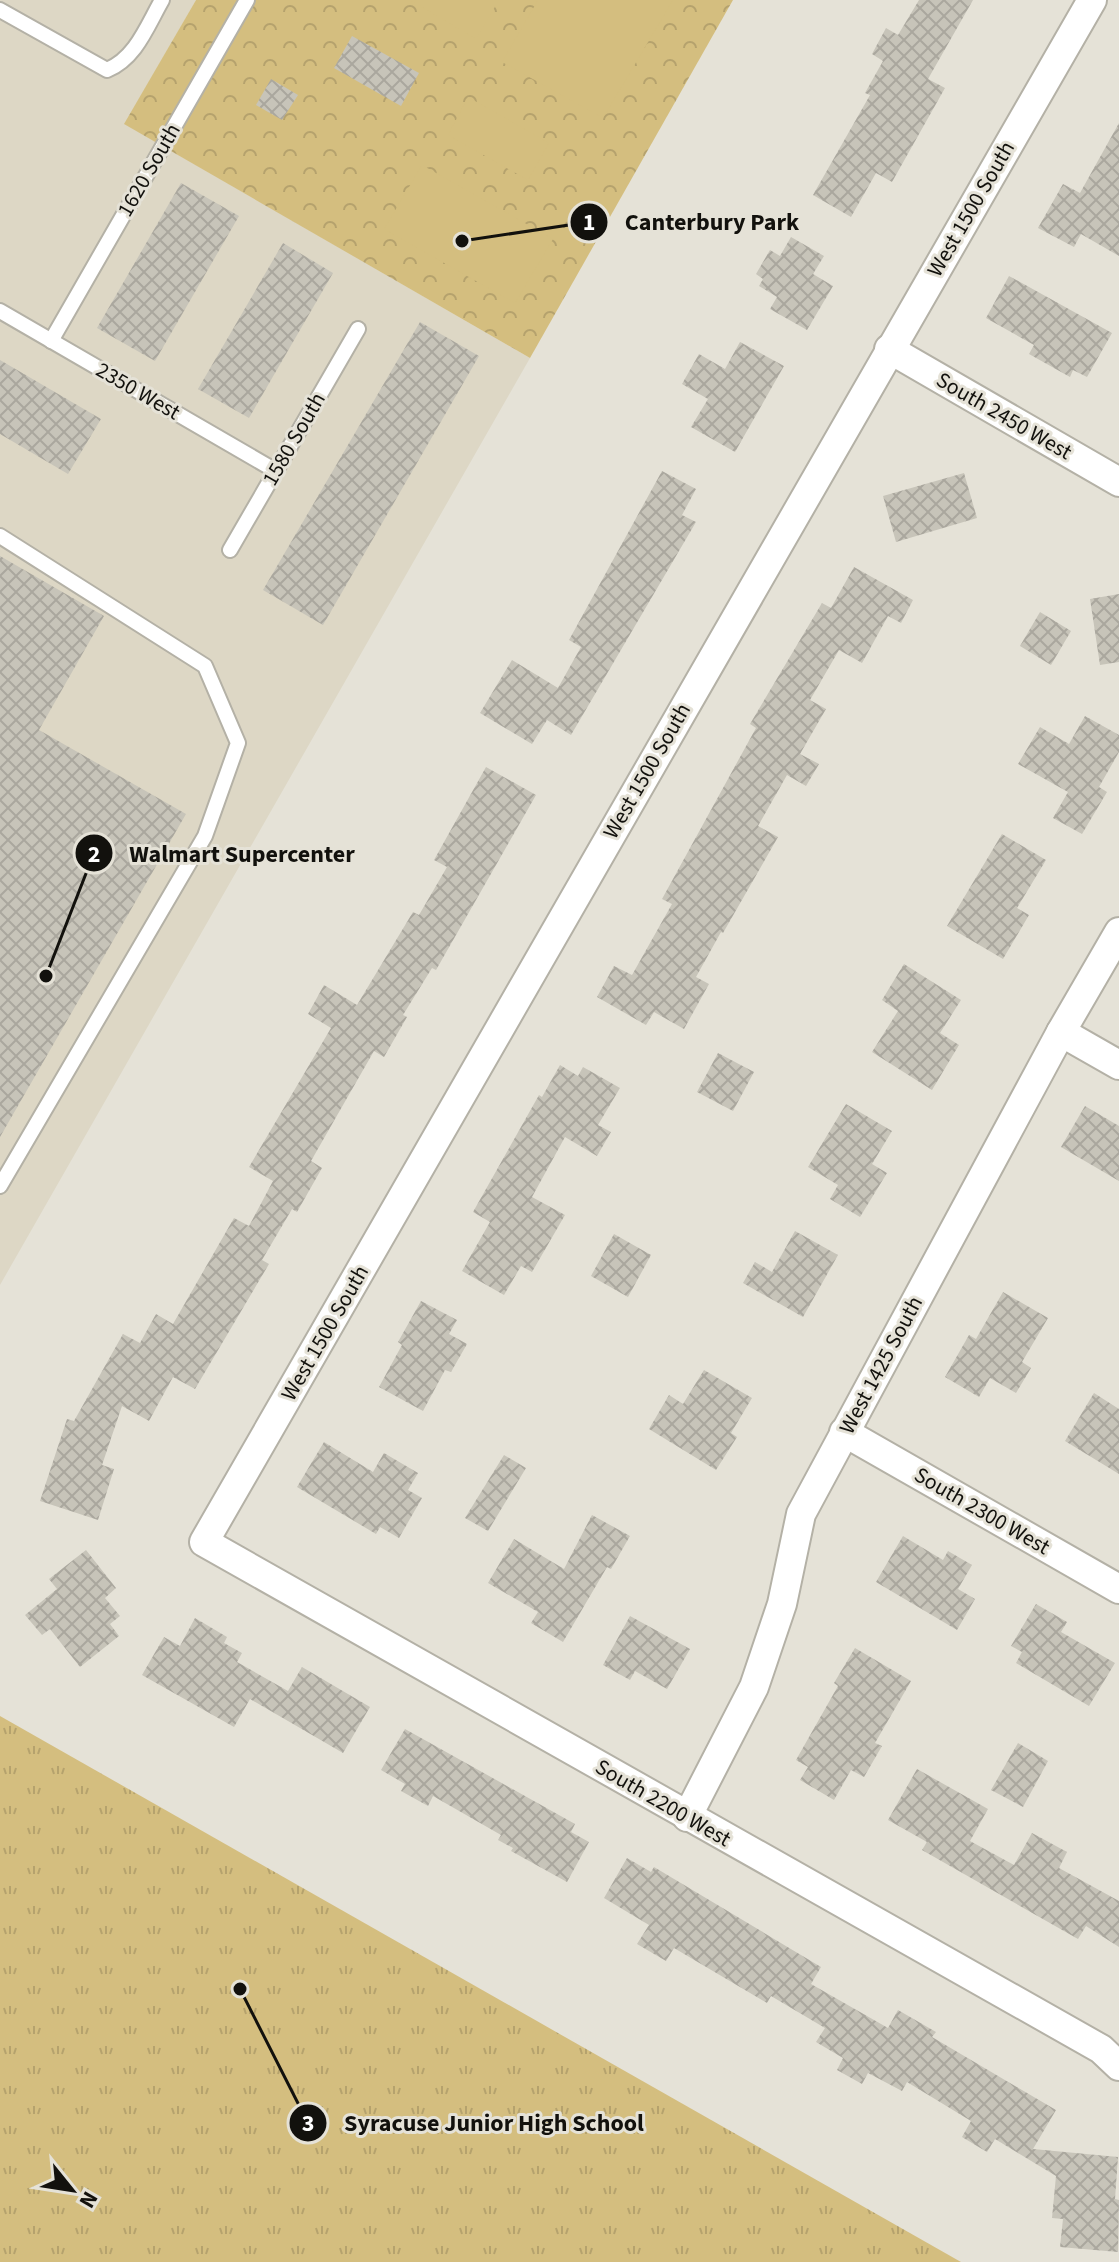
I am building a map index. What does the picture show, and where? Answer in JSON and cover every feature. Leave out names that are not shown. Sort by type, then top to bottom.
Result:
[{"type":"street","name":"West 1500 South","points":[[204,1542],[1092,0]]},
{"type":"street","name":"South 2450 West","points":[[889,349],[1119,482]]},
{"type":"street","name":"West 1425 South","points":[[687,1817],[754,1687],[782,1604],[801,1514],[1061,1032],[1119,932]]},
{"type":"street","points":[[1061,1032],[1119,1065]]},
{"type":"street","name":"South 2300 West","points":[[844,1432],[1119,1589]]},
{"type":"street","name":"South 2200 West","points":[[204,1542],[1101,2049],[1119,2066]]},
{"type":"lane","points":[[0,10],[107,70],[122,63],[135,48],[162,0]]},
{"type":"lane","name":"1620 South","points":[[51,341],[247,0]]},
{"type":"lane","name":"2350 West","points":[[0,311],[276,471]]},
{"type":"lane","name":"1580 South","points":[[230,550],[358,329]]},
{"type":"lane","points":[[0,536],[205,666],[238,743],[205,836],[0,1186]]},
{"type":"shaded area","points":[[0,0],[196,0],[125,124],[530,358],[0,1285]]},
{"type":"green space","points":[[196,0],[733,0],[530,358],[124,124]]},
{"type":"green space","points":[[410,0],[499,0],[476,39]]},
{"type":"green space","points":[[538,0],[673,0],[603,118],[502,62]]},
{"type":"green space","points":[[468,97],[549,143],[528,180],[448,135]]},
{"type":"green space","points":[[422,165],[553,239],[515,303],[384,229]]},
{"type":"green space","points":[[0,1716],[961,2262],[0,2262]]},
{"type":"building","points":[[919,0],[973,0],[928,79],[945,88],[892,182],[876,173],[851,217],[813,195],[870,95],[865,93],[883,61],[872,54],[886,28],[898,35]]},
{"type":"building","points":[[352,36],[419,73],[401,106],[334,68]]},
{"type":"building","points":[[271,79],[298,95],[282,120],[256,105]]},
{"type":"building","points":[[1119,123],[1119,256],[1081,234],[1074,247],[1038,228],[1063,184],[1080,193]]},
{"type":"building","points":[[181,183],[239,216],[155,361],[97,328]]},
{"type":"building","points":[[791,237],[824,256],[813,274],[833,286],[807,330],[770,309],[777,297],[759,286],[763,279],[756,274],[770,250],[780,256]]},
{"type":"building","points":[[283,243],[333,273],[249,418],[198,389]]},
{"type":"building","points":[[1009,276],[1112,333],[1087,377],[1073,370],[1070,377],[1029,354],[1034,345],[986,318]]},
{"type":"building","points":[[420,322],[479,356],[323,625],[263,590]]},
{"type":"building","points":[[740,342],[784,366],[735,452],[691,427],[708,399],[682,384],[699,354],[725,369]]},
{"type":"building","points":[[0,360],[101,419],[68,474],[0,434]]},
{"type":"building","points":[[662,471],[696,489],[682,515],[696,522],[571,735],[547,720],[532,744],[480,713],[512,660],[558,688],[581,647],[569,640]]},
{"type":"building","points":[[964,473],[977,518],[896,542],[883,496]]},
{"type":"building","points":[[0,556],[104,616],[39,730],[186,814],[0,1137]]},
{"type":"building","points":[[854,567],[913,600],[901,623],[888,616],[862,663],[839,650],[810,700],[826,709],[800,754],[819,764],[806,786],[787,775],[758,826],[778,837],[696,977],[709,984],[684,1029],[654,1012],[646,1025],[597,997],[614,966],[632,975],[672,904],[662,899],[756,728],[750,724],[822,603],[831,608]]},
{"type":"building","points":[[1119,594],[1119,662],[1100,665],[1090,599]]},
{"type":"building","points":[[1040,612],[1071,631],[1051,665],[1020,646]]},
{"type":"building","points":[[1085,716],[1119,735],[1119,752],[1099,787],[1107,792],[1082,834],[1053,818],[1068,792],[1018,764],[1040,727],[1069,744]]},
{"type":"building","points":[[486,767],[536,795],[436,970],[432,968],[403,1015],[407,1017],[384,1057],[374,1051],[311,1161],[322,1168],[297,1212],[292,1209],[262,1260],[269,1264],[195,1389],[173,1377],[149,1421],[122,1406],[102,1465],[114,1469],[98,1520],[40,1501],[67,1419],[74,1421],[123,1334],[140,1343],[156,1314],[173,1324],[234,1218],[249,1226],[273,1181],[249,1167],[331,1028],[308,1014],[324,985],[357,1005],[413,912],[419,915],[447,867],[434,860]]},
{"type":"building","points":[[1002,834],[1046,860],[1017,908],[1029,915],[1003,959],[947,926]]},
{"type":"building","points":[[904,964],[961,1000],[940,1033],[959,1045],[932,1090],[872,1052],[898,1011],[882,1000]]},
{"type":"building","points":[[718,1053],[754,1072],[733,1111],[697,1092]]},
{"type":"building","points":[[560,1065],[578,1076],[583,1067],[620,1088],[598,1125],[611,1132],[597,1156],[565,1137],[532,1197],[565,1215],[532,1272],[521,1266],[504,1295],[462,1271],[490,1222],[473,1212],[539,1095],[542,1097]]},
{"type":"building","points":[[846,1104],[892,1131],[872,1164],[887,1173],[860,1217],[830,1199],[838,1185],[808,1167]]},
{"type":"building","points":[[1085,1106],[1119,1126],[1119,1181],[1061,1147]]},
{"type":"building","points":[[795,1231],[838,1255],[803,1317],[743,1283],[755,1262],[772,1272]]},
{"type":"building","points":[[614,1234],[651,1255],[628,1297],[591,1276]]},
{"type":"building","points":[[1003,1292],[1048,1318],[1022,1362],[1031,1368],[1016,1393],[990,1378],[979,1397],[945,1377],[969,1335],[976,1339]]},
{"type":"building","points":[[421,1301],[457,1320],[449,1334],[467,1344],[451,1372],[445,1370],[423,1411],[379,1387],[402,1345],[398,1342]]},
{"type":"building","points":[[704,1370],[752,1398],[731,1433],[737,1437],[716,1470],[649,1429],[669,1395],[683,1404]]},
{"type":"building","points":[[1094,1393],[1119,1409],[1119,1474],[1065,1441]]},
{"type":"building","points":[[324,1442],[373,1472],[384,1453],[418,1473],[408,1490],[422,1498],[399,1538],[380,1527],[376,1534],[297,1487]]},
{"type":"building","points":[[504,1455],[526,1468],[488,1531],[465,1518]]},
{"type":"building","points":[[592,1515],[630,1536],[611,1569],[607,1567],[563,1642],[531,1623],[538,1612],[488,1583],[514,1539],[564,1569]]},
{"type":"building","points":[[903,1536],[943,1560],[948,1551],[972,1565],[958,1589],[975,1599],[957,1630],[876,1582]]},
{"type":"building","points":[[86,1550],[116,1588],[105,1598],[120,1616],[110,1624],[119,1636],[80,1667],[50,1629],[42,1635],[25,1615],[57,1589],[49,1579]]},
{"type":"building","points":[[1036,1604],[1067,1622],[1061,1632],[1115,1663],[1089,1706],[1016,1663],[1022,1652],[1011,1646]]},
{"type":"building","points":[[630,1616],[690,1649],[667,1689],[635,1671],[630,1680],[603,1665]]},
{"type":"building","points":[[195,1618],[227,1637],[224,1643],[242,1653],[237,1662],[288,1691],[302,1667],[370,1707],[343,1753],[250,1699],[234,1727],[142,1675],[164,1637],[180,1646]]},
{"type":"building","points":[[855,1648],[911,1681],[875,1743],[882,1746],[864,1777],[851,1770],[834,1800],[800,1780],[808,1767],[796,1760],[838,1686],[834,1683]]},
{"type":"building","points":[[405,1729],[575,1824],[571,1832],[589,1842],[567,1882],[511,1851],[513,1848],[498,1840],[501,1835],[433,1796],[428,1806],[401,1791],[405,1784],[381,1770]]},
{"type":"building","points":[[1018,1743],[1048,1761],[1023,1807],[991,1790]]},
{"type":"building","points":[[917,1769],[988,1809],[970,1841],[1014,1865],[1032,1833],[1067,1852],[1059,1868],[1119,1901],[1119,1947],[1086,1926],[1078,1939],[922,1850],[927,1842],[888,1820]]},
{"type":"building","points":[[627,1858],[651,1872],[654,1867],[821,1967],[811,1984],[888,2028],[898,2010],[936,2032],[932,2037],[1056,2110],[1033,2149],[1118,2157],[1115,2199],[1119,2200],[1118,2252],[1060,2247],[1063,2219],[1052,2218],[1056,2176],[995,2139],[987,2152],[962,2137],[971,2121],[907,2082],[902,2091],[868,2073],[862,2084],[837,2070],[843,2058],[816,2042],[825,2028],[771,1996],[767,2003],[674,1948],[666,1961],[637,1944],[649,1925],[604,1898]]},
{"type":"place","name":"Canterbury Park","points":[[462,241]]},
{"type":"place","name":"Walmart Supercenter","points":[[46,976]]},
{"type":"place","name":"Syracuse Junior High School","points":[[240,1989]]}]
